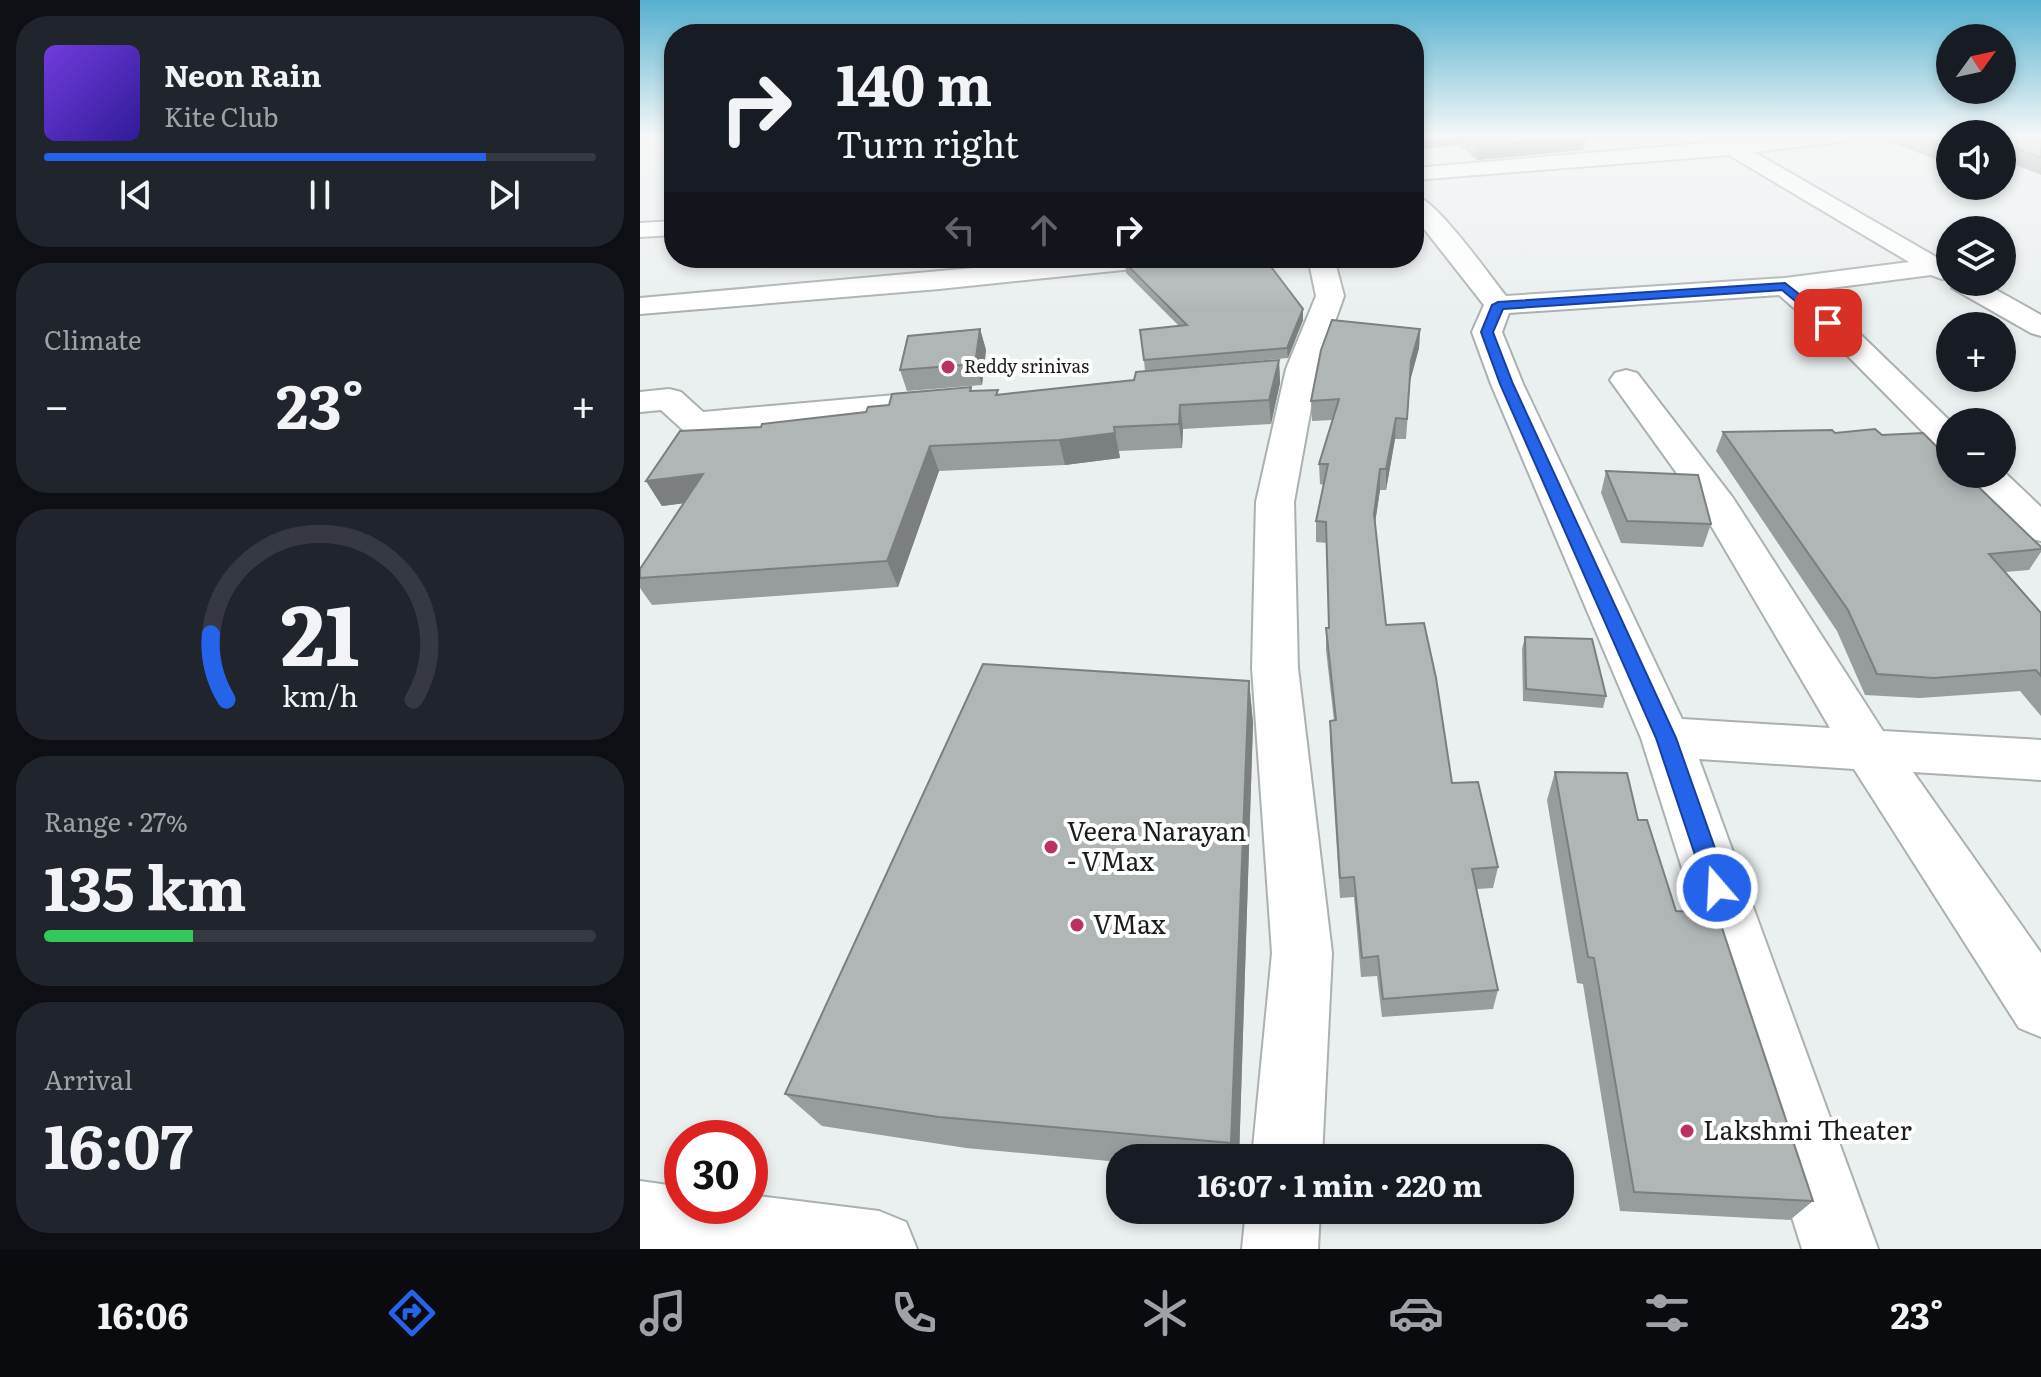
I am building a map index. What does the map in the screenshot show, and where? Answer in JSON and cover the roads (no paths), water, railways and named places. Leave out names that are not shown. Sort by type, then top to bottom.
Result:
[{"type":"street","points":[[1809,193],[1936,267]]},
{"type":"street","points":[[1424,213],[1498,305]]},
{"type":"street","points":[[640,230],[664,229]]},
{"type":"street","points":[[640,306],[1065,268]]},
{"type":"street","points":[[1288,1144],[1302,953],[1275,668],[1275,502],[1287,370],[1330,296],[1323,268]]},
{"type":"street","points":[[1498,305],[1785,286],[1936,272]]},
{"type":"street","points":[[1785,286],[1850,341],[1936,426]]},
{"type":"street","points":[[1987,296],[2041,327]]},
{"type":"street","points":[[1498,305],[1487,332],[1507,384],[1666,738],[1840,1249]]},
{"type":"street","points":[[1626,380],[1714,498],[1868,749],[2041,1006]]},
{"type":"street","points":[[640,402],[669,399],[695,423],[958,400]]},
{"type":"street","points":[[1999,488],[2041,529]]},
{"type":"street","points":[[1666,738],[2041,760]]},
{"type":"street","points":[[640,1218],[879,1249]]},
{"type":"street","points":[[1280,1249],[1282,1224]]},
{"type":"place","name":"Reddy srinivas","points":[[948,367]]},
{"type":"place","name":"Veera Narayan - VMax","points":[[1051,847]]},
{"type":"place","name":"VMax","points":[[1077,925]]},
{"type":"place","name":"Lakshmi Theater","points":[[1687,1131]]}]
